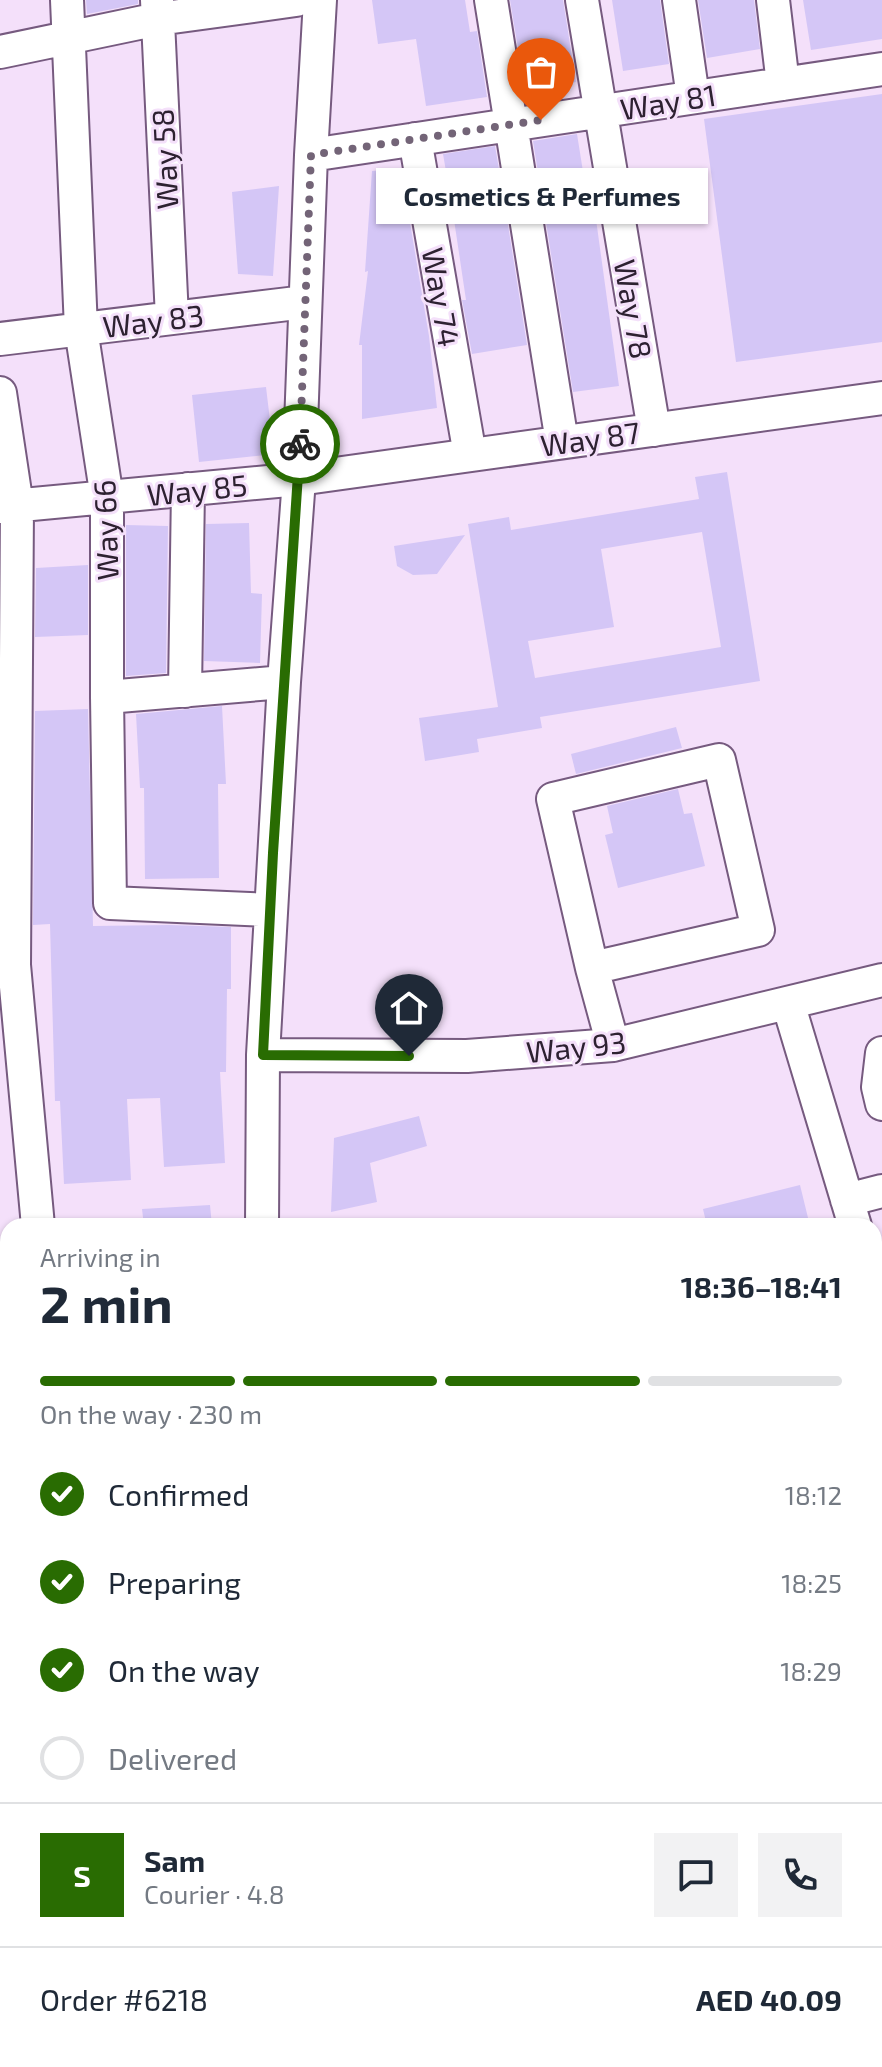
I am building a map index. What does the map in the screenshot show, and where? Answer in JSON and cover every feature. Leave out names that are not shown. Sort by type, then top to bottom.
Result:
[{"type":"street","name":"Way 66","points":[[67,0],[81,329],[107,498],[110,903],[270,910]]},
{"type":"street","points":[[0,52],[68,38],[158,10],[296,0]]},
{"type":"street","points":[[262,1218],[263,1055],[299,479],[320,0]]},
{"type":"street","points":[[491,0],[562,442]]},
{"type":"street","name":"Way 78","points":[[582,0],[654,430]]},
{"type":"street","points":[[679,0],[693,97]]},
{"type":"street","points":[[773,0],[783,84]]},
{"type":"street","name":"Way 58","points":[[158,10],[172,318]]},
{"type":"street","name":"Way 81","points":[[311,155],[882,69]]},
{"type":"street","name":"Way 74","points":[[415,139],[470,455]]},
{"type":"street","name":"Way 83","points":[[0,339],[305,302]]},
{"type":"street","points":[[0,393],[8,506],[7,965],[37,1218]]},
{"type":"street","name":"Way 87","points":[[299,479],[882,398]]},
{"type":"street","name":"Way 85","points":[[8,506],[299,479]]},
{"type":"street","points":[[185,691],[188,489]]},
{"type":"street","points":[[107,697],[284,682]]},
{"type":"street","points":[[592,968],[758,930],[719,760],[553,799],[592,968],[613,1045]]},
{"type":"street","name":"Way 93","points":[[263,1055],[467,1056],[613,1045],[882,980]]},
{"type":"street","points":[[788,1003],[851,1213],[882,1191]]},
{"type":"street","points":[[882,1053],[878,1087],[882,1104]]},
{"type":"building","points":[[86,0],[138,0],[138,4],[87,14]]},
{"type":"building","points":[[372,0],[465,0],[470,32],[477,31],[487,97],[426,106],[416,39],[378,44]]},
{"type":"building","points":[[510,0],[563,0],[576,82],[525,91]]},
{"type":"building","points":[[612,0],[660,0],[669,64],[623,71]]},
{"type":"building","points":[[698,0],[754,0],[760,49],[707,58]]},
{"type":"building","points":[[803,0],[882,0],[882,39],[811,50]]},
{"type":"building","points":[[882,94],[882,342],[736,362],[704,119]]},
{"type":"building","points":[[577,134],[585,184],[591,183],[619,386],[573,392],[533,141]]},
{"type":"building","points":[[495,146],[499,169],[447,177],[443,154]]},
{"type":"building","points":[[401,169],[429,336],[437,408],[362,419],[362,345],[359,345],[368,271],[365,272],[372,171]]},
{"type":"building","points":[[279,186],[273,276],[238,274],[232,192]]},
{"type":"building","points":[[505,206],[527,345],[472,354],[462,300],[466,300],[453,213]]},
{"type":"building","points":[[266,387],[274,454],[199,462],[192,395]]},
{"type":"building","points":[[727,472],[760,681],[540,717],[542,728],[477,739],[479,752],[425,761],[419,718],[498,707],[468,524],[509,517],[511,530],[699,499],[695,477]],"holes":[[[702,532],[721,647],[535,678],[528,641],[614,627],[601,549]]]},
{"type":"building","points":[[249,523],[251,593],[262,594],[260,663],[204,661],[206,524]]},
{"type":"building","points":[[126,525],[168,526],[166,673],[126,676]]},
{"type":"building","points":[[465,535],[437,574],[413,575],[397,566],[394,546]]},
{"type":"building","points":[[88,565],[88,635],[35,637],[36,568]]},
{"type":"building","points":[[222,706],[226,784],[218,784],[219,878],[145,879],[144,788],[140,788],[136,714]]},
{"type":"building","points":[[88,709],[93,926],[231,927],[226,1072],[220,1072],[225,1163],[164,1167],[160,1098],[127,1099],[131,1180],[64,1184],[60,1101],[55,1101],[50,924],[33,925],[35,711]]},
{"type":"building","points":[[676,727],[682,748],[576,774],[571,754]]},
{"type":"building","points":[[678,789],[684,814],[692,813],[705,866],[618,888],[605,835],[613,833],[607,806]]},
{"type":"building","points":[[419,1116],[427,1146],[370,1163],[377,1202],[331,1212],[334,1138]]},
{"type":"building","points":[[800,1185],[808,1218],[705,1218],[703,1209]]},
{"type":"building","points":[[210,1205],[211,1218],[143,1218],[142,1209]]},
{"type":"way so far","points":[[300,444],[311,155],[541,120]]},
{"type":"place","name":"Cosmetics & Perfumes","points":[[541,120]]},
{"type":"route","points":[[300,444],[263,1055],[409,1056]]}]
